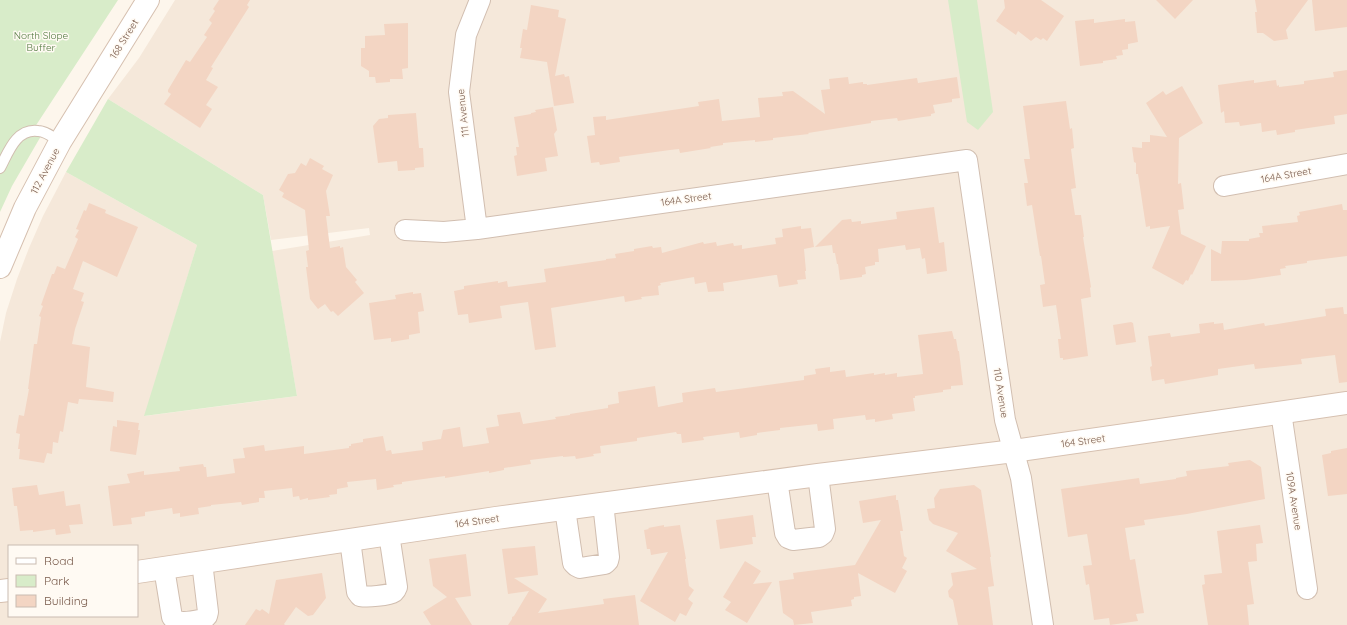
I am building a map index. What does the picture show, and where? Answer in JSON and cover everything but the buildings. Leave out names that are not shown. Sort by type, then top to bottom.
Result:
[{"type":"street","name":"168 Street","points":[[99,78],[148,0]]},
{"type":"street","name":"111 Avenue","points":[[477,229],[459,92],[466,35],[480,0]]},
{"type":"street","name":"112 Avenue","points":[[0,268],[25,208],[60,142],[99,78]]},
{"type":"street","name":"164A Street","points":[[405,230],[444,232],[477,229],[967,160]]},
{"type":"street","name":"110 Avenue","points":[[967,160],[1005,420],[1021,478],[1043,625]]},
{"type":"street","name":"164A Street","points":[[1224,186],[1347,164]]},
{"type":"street","name":"164 Street","points":[[138,572],[496,518],[777,480],[1014,451],[1347,403]]},
{"type":"street","name":"109A Avenue","points":[[1281,412],[1308,589]]},
{"type":"street","points":[[777,480],[785,533],[788,538],[793,540],[819,537],[823,534],[825,529],[818,475]]},
{"type":"street","points":[[566,509],[573,563],[580,568],[605,564],[608,561],[609,557],[603,504]]},
{"type":"street","points":[[350,540],[357,592],[360,596],[366,597],[391,594],[397,587],[389,534]]},
{"type":"street","points":[[164,568],[172,618],[174,622],[179,623],[204,619],[207,616],[208,612],[202,562]]},
{"type":"lane","points":[[0,168],[13,143],[22,134],[37,130],[44,132],[60,142]]},
{"type":"shaded area","points":[[175,0],[1347,0],[1347,625],[0,625],[0,342],[6,313],[29,248],[43,216],[66,172],[197,245],[145,416],[297,396],[272,251],[370,235],[369,228],[271,240],[263,195],[108,99],[139,58]]},
{"type":"green space","name":"North Slope Buffer","points":[[0,0],[118,0],[29,136],[41,136],[12,186],[0,212]]},
{"type":"green space","points":[[948,0],[977,0],[993,112],[978,130],[967,122]]},
{"type":"green space","points":[[108,99],[263,195],[297,396],[144,416],[197,245],[66,172]]}]
